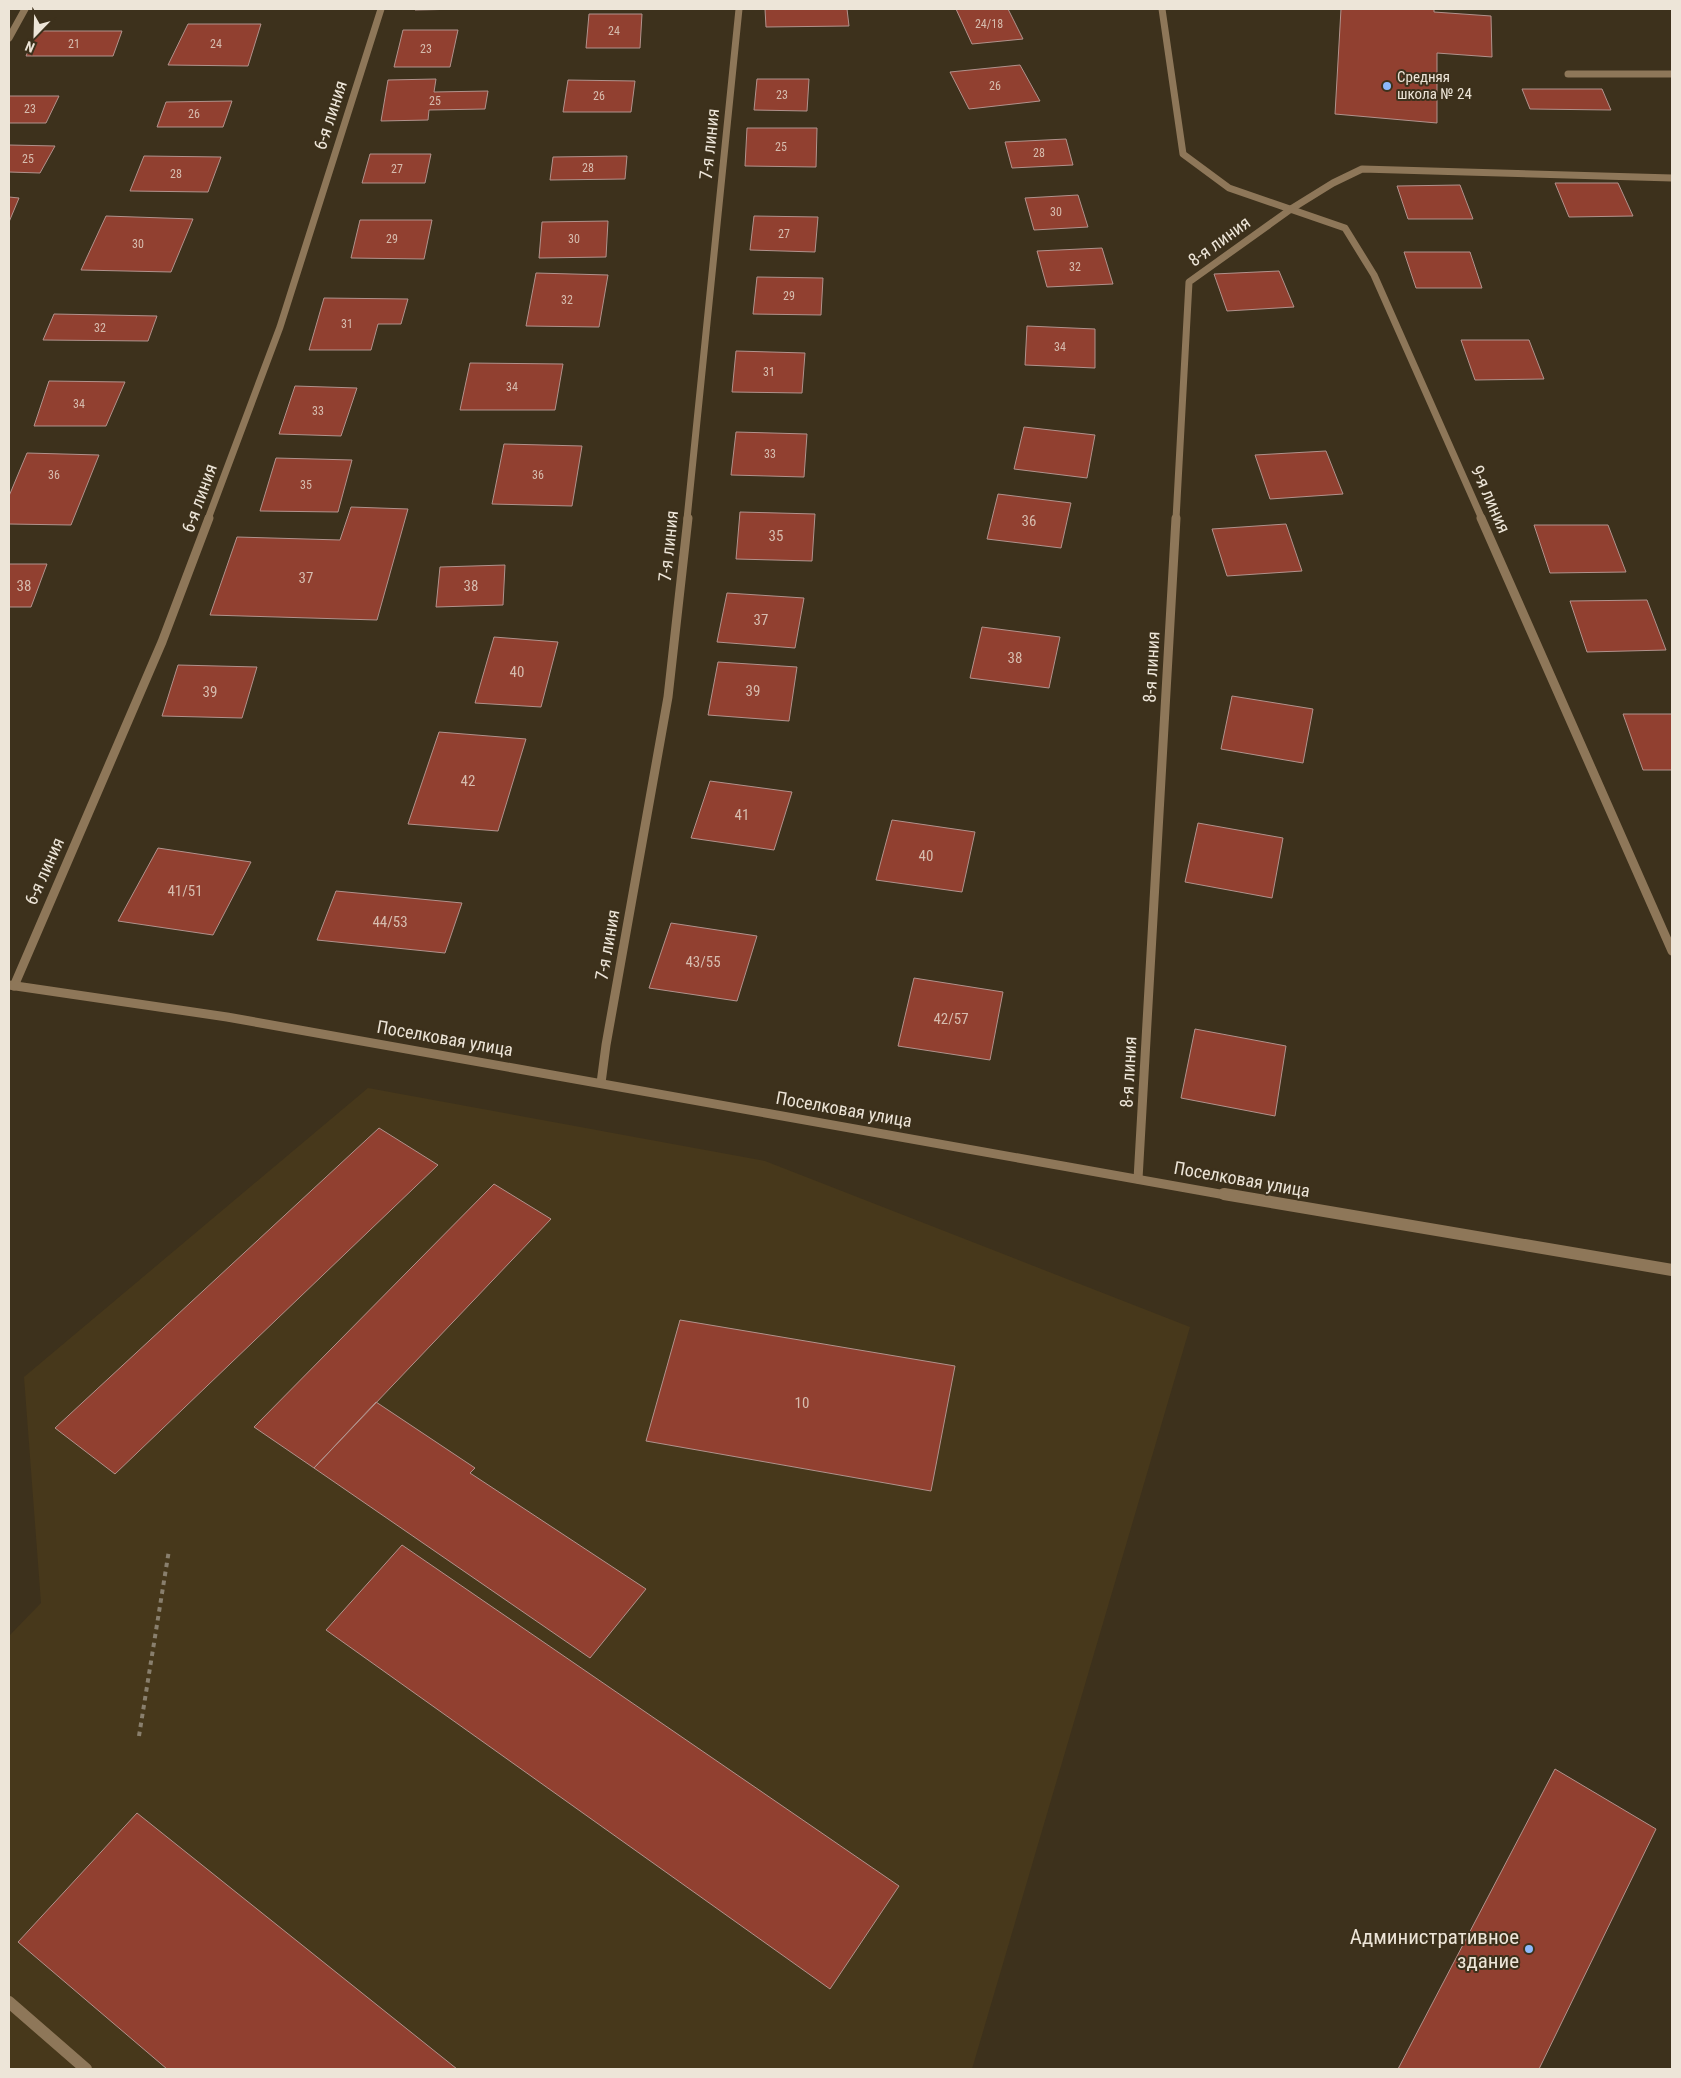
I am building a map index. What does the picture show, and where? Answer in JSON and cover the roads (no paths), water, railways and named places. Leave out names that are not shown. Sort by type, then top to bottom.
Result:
[{"type":"street","points":[[9,38],[25,9]]},
{"type":"street","name":"6-я линия","points":[[12,985],[165,633],[280,327],[381,9]]},
{"type":"street","name":"7-я линия","points":[[601,1083],[668,697],[697,432],[739,9]]},
{"type":"street","name":"9-я линия","points":[[1162,9],[1184,154],[1229,188],[1346,228],[1374,275],[1672,951]]},
{"type":"street","points":[[1568,74],[1672,74]]},
{"type":"street","points":[[1291,209],[1333,183],[1362,169],[1672,178]]},
{"type":"street","name":"8-я линия","points":[[1138,1179],[1189,282],[1291,209]]},
{"type":"street","name":"Поселковая улица","points":[[12,985],[227,1017],[1138,1179],[1672,1270]]},
{"type":"street","points":[[9,2002],[86,2069]]},
{"type":"place","name":"Средняя школа № 24","points":[[1387,86]]},
{"type":"place","name":"Административное здание","points":[[1529,1949]]}]
